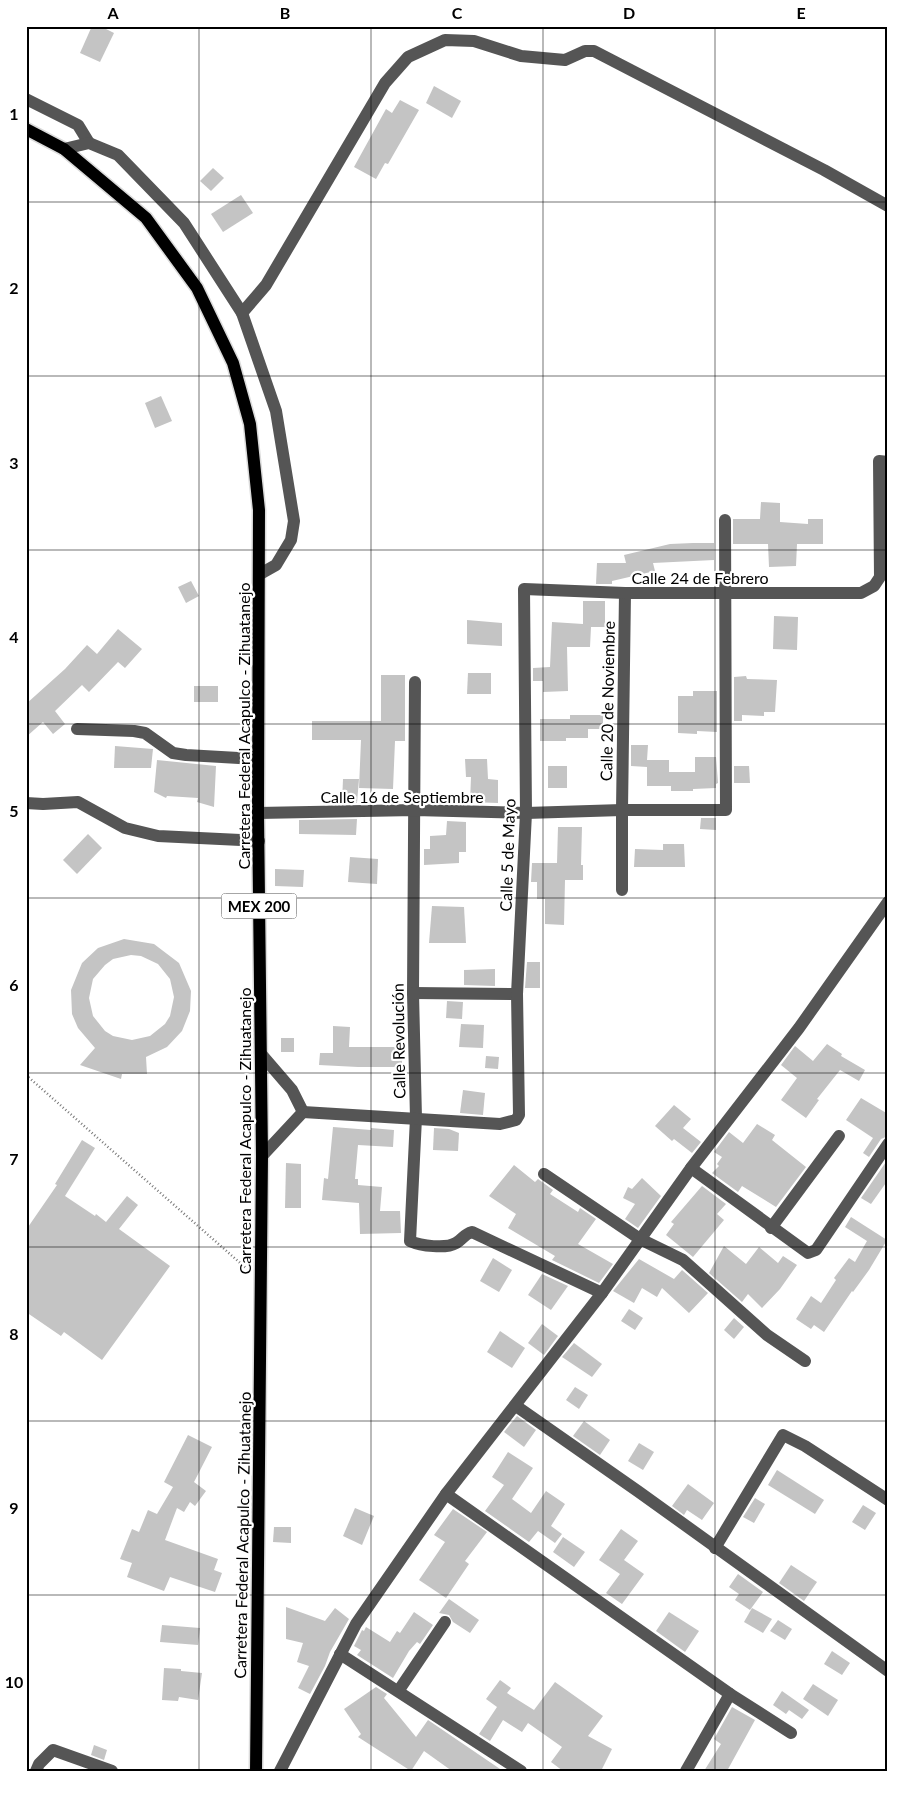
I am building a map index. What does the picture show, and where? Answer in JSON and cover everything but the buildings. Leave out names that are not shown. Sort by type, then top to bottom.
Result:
[{"type":"main road","name":"Carretera Federal Acapulco - Zihuatanejo","points":[[26,129],[64,149],[146,218],[196,288],[233,363],[250,424],[260,510],[258,813],[262,1156],[256,1771]]},
{"type":"street","points":[[242,314],[266,285],[385,83],[408,57],[445,40],[474,41],[521,56],[565,60],[585,51],[594,51],[824,170],[888,206]]},
{"type":"street","points":[[26,99],[78,125],[89,142],[118,155],[184,223],[242,314],[276,411],[294,522],[291,540],[276,565],[260,574]]},
{"type":"street","points":[[64,149],[89,142]]},
{"type":"street","name":"Calle 24 de Febrero","points":[[524,589],[725,594],[861,593],[874,586],[880,577],[879,462],[888,462]]},
{"type":"street","points":[[725,520],[725,594]]},
{"type":"street","name":"Calle 5 de Mayo","points":[[416,1118],[500,1124],[516,1120],[519,1115],[516,994],[526,813],[524,589]]},
{"type":"street","name":"Calle 20 de Noviembre","points":[[622,890],[626,592]]},
{"type":"street","name":"Calle 16 de Septiembre","points":[[258,813],[415,810],[526,813],[622,810],[726,810],[725,594]]},
{"type":"street","name":"Calle Revolución","points":[[415,682],[414,993],[416,1118],[410,1241],[420,1246],[456,1244],[466,1233],[472,1232],[602,1293]]},
{"type":"street","points":[[77,729],[144,733],[173,753],[179,754],[258,759]]},
{"type":"street","points":[[26,803],[78,802],[125,828],[158,836],[259,841]]},
{"type":"street","points":[[280,1771],[356,1624],[446,1494],[602,1293],[691,1168],[799,1028],[888,902]]},
{"type":"street","points":[[414,993],[516,994]]},
{"type":"street","points":[[261,1054],[292,1090],[303,1112]]},
{"type":"street","points":[[303,1112],[416,1118]]},
{"type":"street","points":[[262,1156],[303,1112]]},
{"type":"street","points":[[772,1228],[839,1136]]},
{"type":"street","points":[[691,1168],[808,1253],[816,1250],[888,1144]]},
{"type":"street","points":[[544,1174],[640,1239],[683,1260],[767,1335],[805,1362]]},
{"type":"street","points":[[516,1406],[888,1671]]},
{"type":"street","points":[[715,1548],[783,1435],[805,1446],[888,1500]]},
{"type":"street","points":[[446,1494],[730,1694],[791,1733]]},
{"type":"street","points":[[398,1690],[445,1622]]},
{"type":"street","points":[[340,1654],[521,1771]]},
{"type":"street","points":[[686,1771],[730,1694]]},
{"type":"street","points":[[36,1771],[39,1764],[53,1750],[112,1771]]},
{"type":"path","points":[[26,1075],[261,1282]]}]
